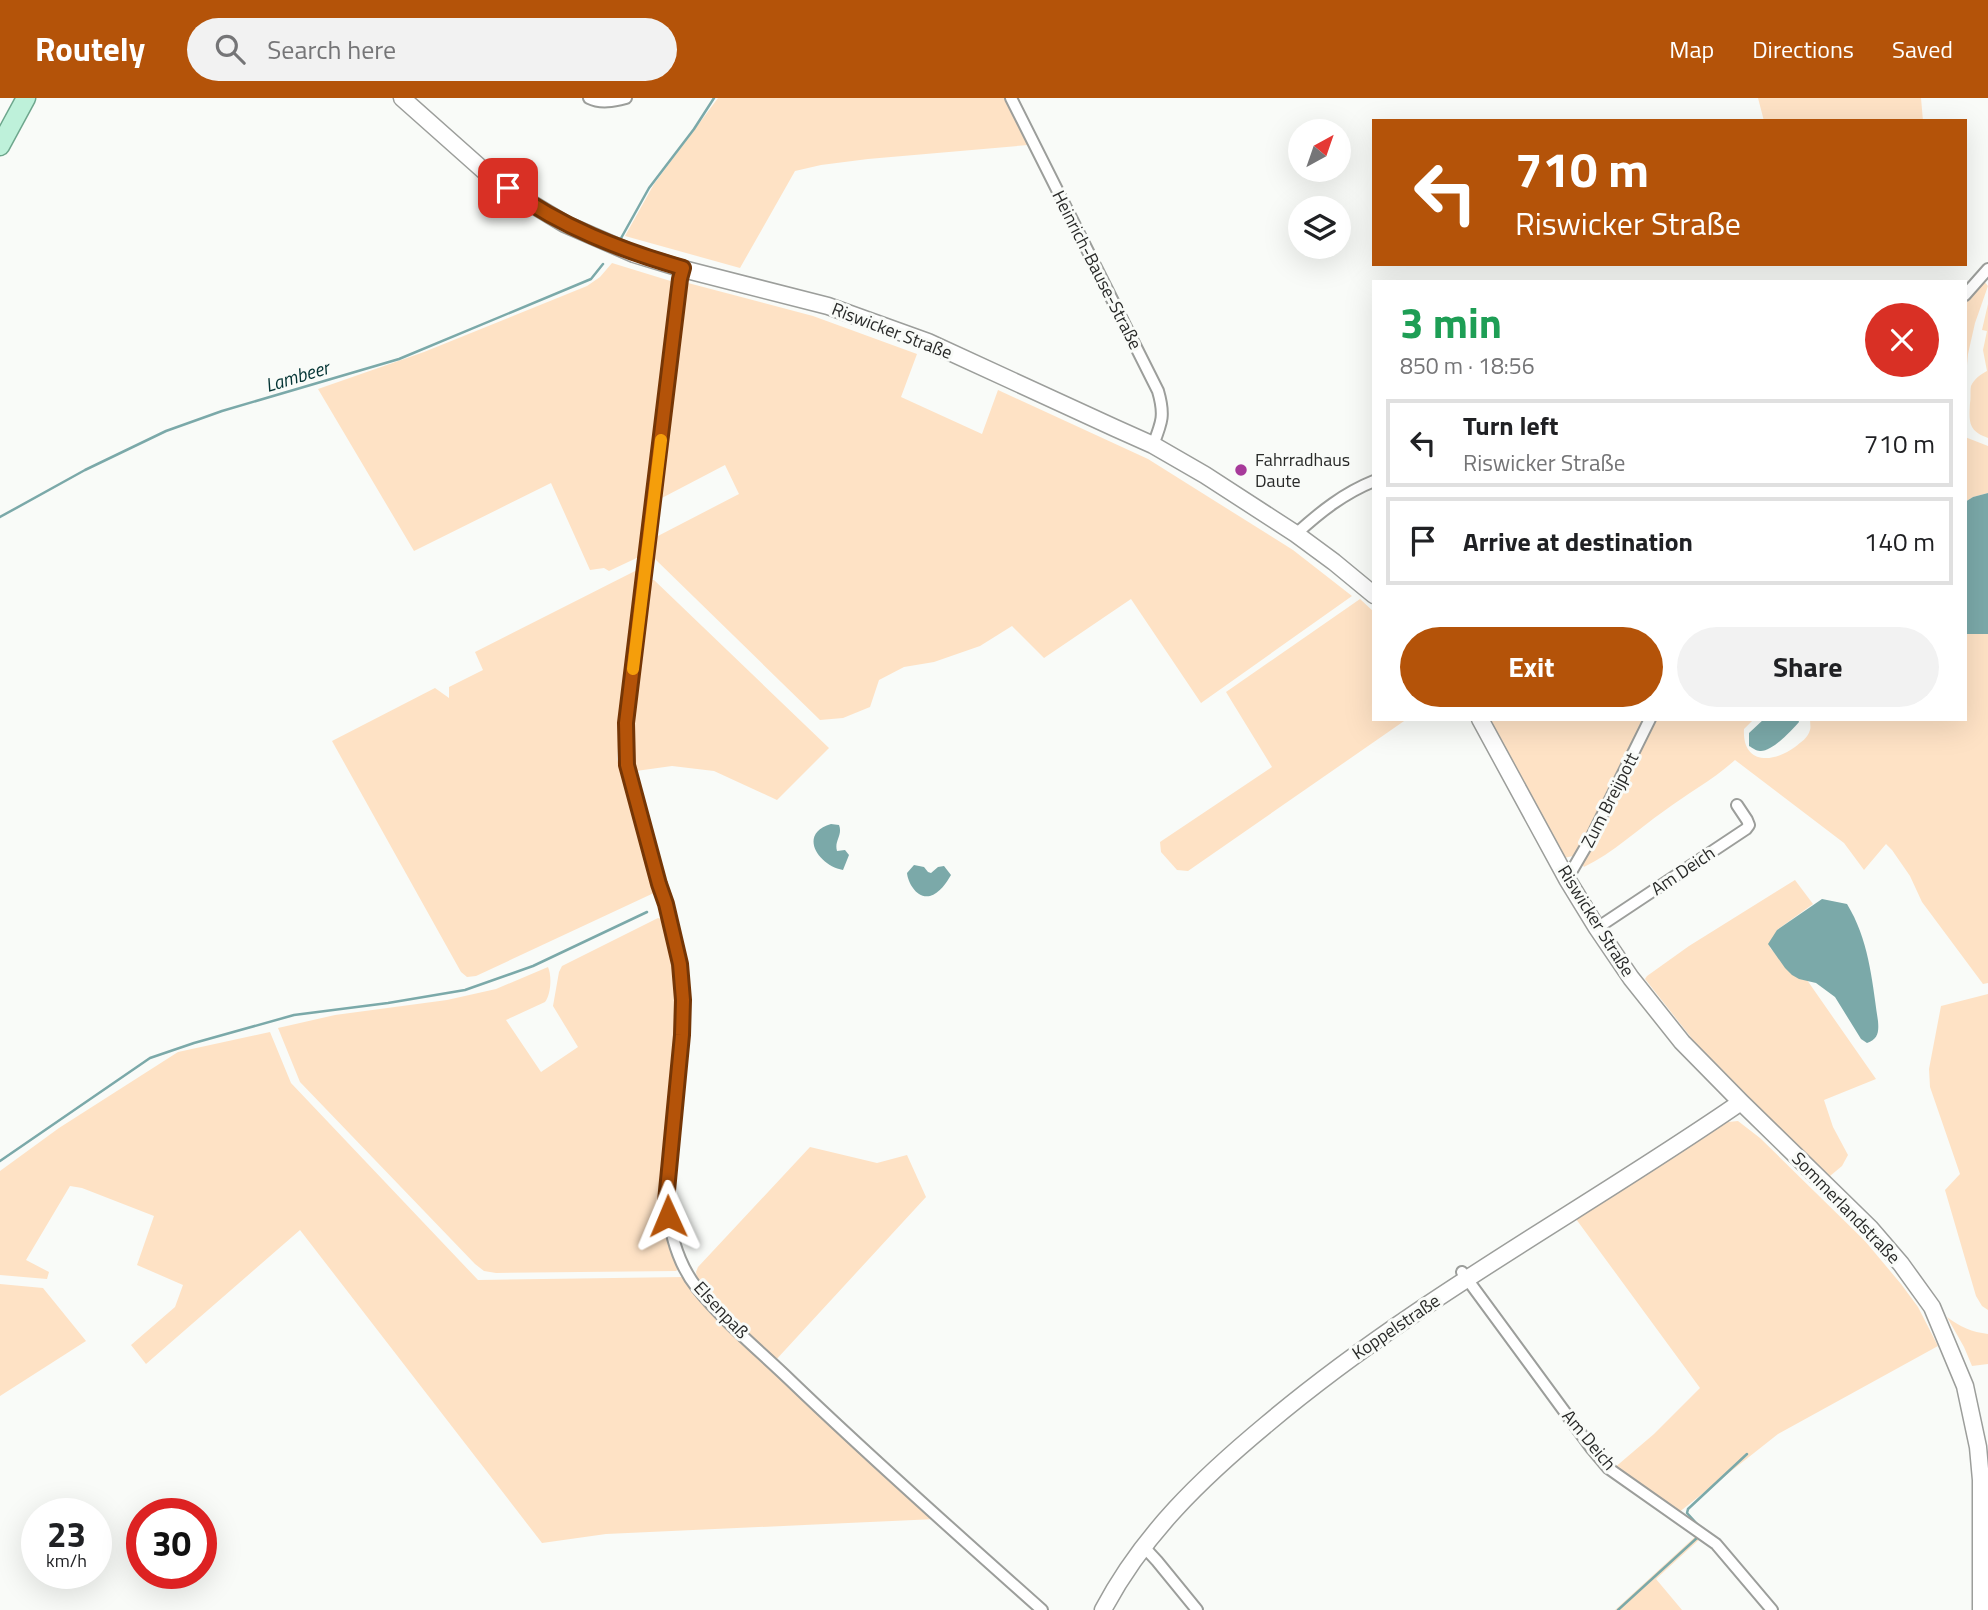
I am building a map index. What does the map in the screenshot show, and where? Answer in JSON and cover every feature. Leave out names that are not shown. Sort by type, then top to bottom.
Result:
[{"type":"main road","points":[[0,146],[26,98]]},
{"type":"street","name":"Riswicker Straße","points":[[402,98],[483,170],[565,224],[634,254],[828,306],[928,342],[1153,445],[1296,534],[1372,593]]},
{"type":"street","points":[[589,98],[611,102],[626,98]]},
{"type":"street","name":"Heinrich-Bause-Straße","points":[[1011,98],[1158,391],[1163,408],[1160,428],[1153,445]]},
{"type":"street","name":"Elsenpaß","points":[[683,268],[625,742],[627,765],[680,964],[682,1035],[666,1201],[670,1231],[680,1260],[697,1287],[722,1314],[864,1451],[1042,1610]]},
{"type":"street","points":[[1967,293],[1988,269]]},
{"type":"street","points":[[1296,534],[1318,513],[1354,489],[1372,482]]},
{"type":"street","name":"Riswicker Straße","points":[[1481,721],[1567,880],[1631,978],[1682,1042],[1741,1102]]},
{"type":"street","name":"Zum Breijpott","points":[[1567,880],[1649,721]]},
{"type":"street","name":"Am Deich","points":[[1597,928],[1745,829],[1749,825],[1748,820],[1737,805]]},
{"type":"street","name":"Koppelstraße","points":[[1103,1610],[1129,1567],[1163,1522],[1202,1481],[1340,1364],[1465,1276],[1741,1102]]},
{"type":"street","name":"Sommerlandstraße","points":[[1741,1102],[1870,1228],[1901,1264],[1932,1307],[1965,1386],[1978,1447],[1981,1480],[1981,1610]]},
{"type":"street","name":"Am Deich","points":[[1465,1276],[1608,1468],[1716,1544],[1772,1610]]},
{"type":"street","points":[[1144,1547],[1197,1610]]},
{"type":"shaded area","points":[[718,98],[1004,98],[1028,145],[868,159],[795,171],[740,268],[625,236],[654,184]]},
{"type":"shaded area","points":[[1758,98],[1921,98],[1923,119],[1763,119]]},
{"type":"shaded area","points":[[612,263],[677,283],[643,555],[609,571],[604,568],[590,570],[551,483],[414,551],[318,389],[424,352],[587,286],[600,277]]},
{"type":"shaded area","points":[[1984,281],[1988,286],[1975,323],[1967,365],[1967,300]]},
{"type":"shaded area","points":[[688,283],[813,316],[917,354],[901,397],[982,434],[998,390],[1148,459],[1293,550],[1352,596],[1201,703],[1131,599],[1044,658],[1012,626],[980,646],[934,662],[904,667],[879,680],[870,707],[843,718],[820,720],[655,559],[656,537],[739,494],[725,465],[658,500]]},
{"type":"shaded area","points":[[1988,304],[1988,438],[1973,429],[1970,416],[1971,386],[1987,371],[1983,350],[1987,331],[1982,330]]},
{"type":"shaded area","points":[[1967,438],[1988,446],[1988,493],[1967,501]]},
{"type":"shaded area","points":[[639,569],[617,759],[656,892],[476,976],[467,977],[461,972],[332,741],[435,688],[449,698],[449,687],[483,670],[475,652]]},
{"type":"shaded area","points":[[651,580],[829,748],[777,800],[714,771],[672,766],[636,771],[631,748],[633,718]]},
{"type":"shaded area","points":[[1360,599],[1372,610],[1372,721],[1404,721],[1188,871],[1177,870],[1161,852],[1160,842],[1272,767],[1226,692]]},
{"type":"shaded area","points":[[1967,634],[1988,634],[1988,983],[1983,984],[1922,902],[1910,876],[1886,844],[1864,870],[1844,843],[1735,760],[1605,855],[1584,867],[1582,864],[1654,721],[1752,721],[1744,729],[1748,749],[1753,755],[1768,758],[1786,753],[1804,740],[1810,730],[1810,721],[1967,721]]},
{"type":"shaded area","points":[[1490,721],[1646,721],[1587,837],[1573,856],[1564,858]]},
{"type":"shaded area","points":[[1795,880],[1813,904],[1777,930],[1770,948],[1790,972],[1807,980],[1876,1079],[1824,1100],[1833,1127],[1848,1155],[1842,1166],[1830,1176],[1693,1040],[1645,979],[1689,946]]},
{"type":"shaded area","points":[[658,918],[665,923],[675,959],[679,1000],[662,1192],[667,1231],[679,1268],[676,1271],[484,1271],[300,1082],[278,1028],[335,1015],[447,1000],[496,989],[548,967],[550,985],[545,1002],[506,1020],[541,1072],[578,1047],[553,1006],[562,966]]},
{"type":"shaded area","points":[[1988,994],[1988,1310],[1976,1296],[1945,1190],[1960,1174],[1930,1087],[1929,1069],[1941,1006]]},
{"type":"shaded area","points":[[270,1032],[291,1083],[478,1280],[684,1277],[936,1519],[606,1534],[542,1543],[300,1230],[146,1364],[131,1345],[175,1307],[183,1285],[137,1265],[154,1216],[82,1188],[70,1186],[26,1260],[49,1272],[47,1279],[0,1275],[0,1171],[59,1128],[178,1052]]},
{"type":"shaded area","points":[[1738,1121],[1760,1138],[1865,1241],[1918,1307],[1938,1346],[1778,1434],[1678,1513],[1613,1469],[1654,1434],[1700,1388],[1576,1219],[1716,1129],[1728,1122]]},
{"type":"shaded area","points":[[810,1147],[877,1163],[907,1155],[926,1197],[774,1362],[698,1283],[696,1272]]},
{"type":"shaded area","points":[[0,1284],[43,1288],[86,1341],[0,1396]]},
{"type":"shaded area","points":[[1947,1317],[1966,1329],[1988,1334],[1988,1364],[1972,1366]]},
{"type":"shaded area","points":[[1698,1534],[1702,1537],[1656,1579],[1682,1610],[1615,1610]]},
{"type":"water","points":[[1988,493],[1988,634],[1967,634],[1967,501]]},
{"type":"water","points":[[1762,721],[1799,722],[1787,735],[1765,750],[1759,751],[1749,746],[1749,733]]},
{"type":"water","points":[[831,824],[839,825],[840,829],[837,851],[845,850],[849,855],[843,870],[826,863],[815,849],[815,835]]},
{"type":"water","points":[[914,865],[924,867],[931,873],[944,866],[951,875],[937,893],[930,896],[921,895],[914,889],[907,873]]},
{"type":"water","points":[[1822,899],[1847,904],[1865,946],[1878,1025],[1876,1037],[1867,1043],[1861,1039],[1835,997],[1816,983],[1792,975],[1768,944],[1777,930]]},
{"type":"waterway","name":"Lambeer","points":[[620,240],[649,188],[714,98]]},
{"type":"waterway","name":"Lambeer","points":[[0,517],[85,470],[166,431],[222,411],[399,359],[591,279],[603,264]]},
{"type":"waterway","points":[[0,1161],[150,1058],[294,1015],[465,990],[533,966],[647,912]]},
{"type":"waterway","points":[[1698,1525],[1687,1513],[1688,1509],[1747,1454]]},
{"type":"waterway","points":[[1618,1610],[1698,1537]]},
{"type":"slow traffic","points":[[633,669],[661,440]]},
{"type":"place","name":"Fahrradhaus Daute","points":[[1241,470]]},
{"type":"route","points":[[508,188],[565,224],[634,254],[683,268],[625,742],[627,765],[680,964],[682,1035],[666,1201],[668,1216]]}]
